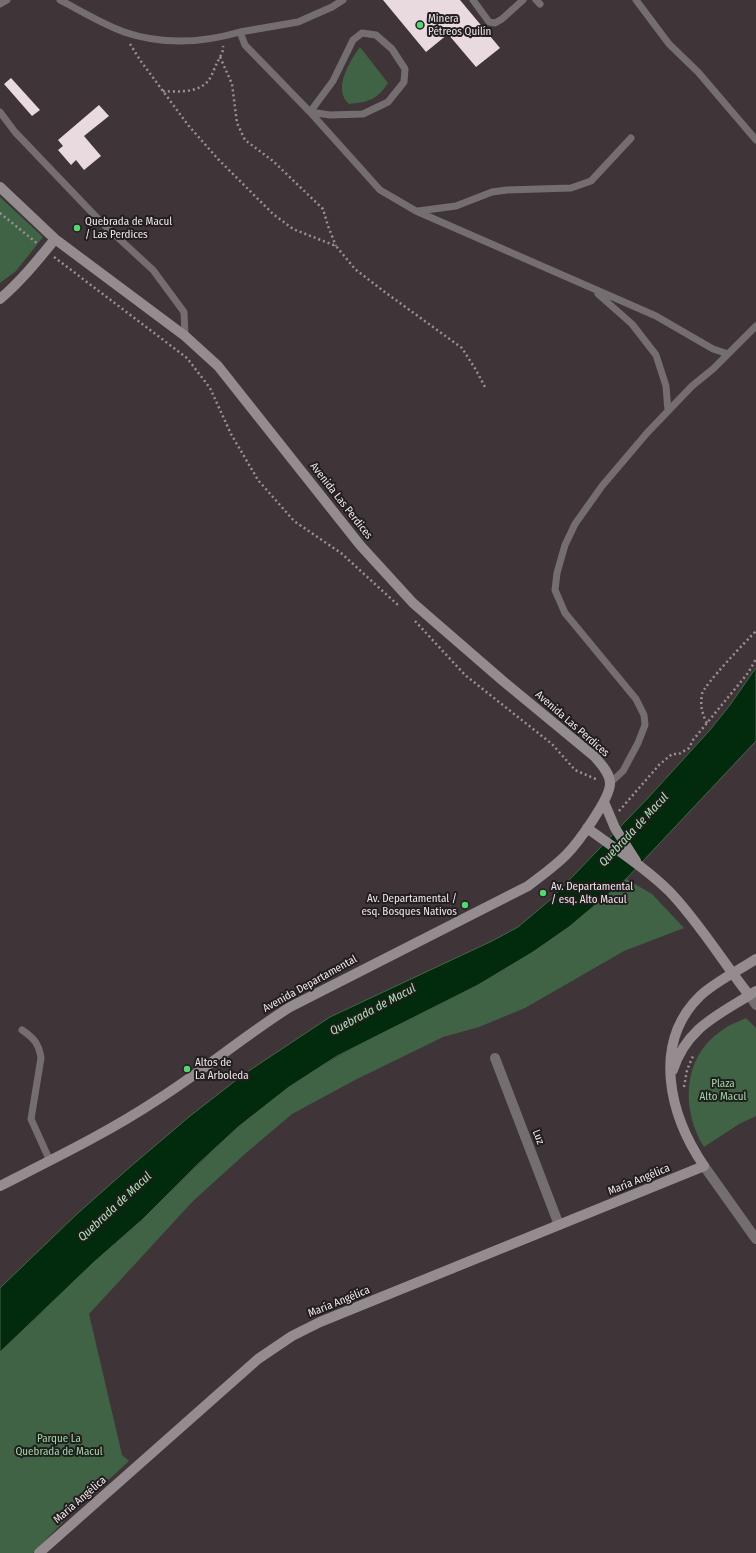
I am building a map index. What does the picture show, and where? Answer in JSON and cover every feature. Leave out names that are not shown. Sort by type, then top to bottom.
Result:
[{"type":"street","name":"Avenida Las Perdices","points":[[0,186],[55,238],[185,336],[218,366],[360,545],[389,577],[413,602],[503,681],[595,757],[607,773],[610,787]]},
{"type":"street","points":[[0,299],[23,278],[55,238]]},
{"type":"street","points":[[610,787],[604,802],[587,828],[664,887],[684,908],[733,974],[752,993],[756,1005]]},
{"type":"street","points":[[604,802],[613,824],[641,868]]},
{"type":"street","name":"Avenida Departamental","points":[[0,1186],[104,1132],[156,1101],[224,1054],[255,1030],[290,1007],[528,886],[550,870],[567,854],[587,828]]},
{"type":"street","points":[[756,960],[700,996],[686,1014],[678,1028],[672,1043],[670,1064],[674,1102],[682,1127],[695,1153],[756,1239]]},
{"type":"street","points":[[672,1074],[680,1052],[694,1033],[715,1015],[752,993]]},
{"type":"street","name":"Luz","points":[[495,1058],[558,1225]]},
{"type":"street","name":"María Angélica","points":[[39,1553],[258,1359],[280,1343],[320,1322],[704,1166]]},
{"type":"lane","points":[[0,4],[7,0]]},
{"type":"lane","points":[[60,0],[123,31],[159,41],[195,40],[222,37],[240,32],[298,22],[332,7],[343,0]]},
{"type":"lane","points":[[473,0],[489,22],[495,23],[502,19],[523,0]]},
{"type":"lane","points":[[636,0],[669,44],[698,72],[756,140]]},
{"type":"lane","points":[[240,32],[245,45],[310,112],[380,190],[416,211],[656,316],[713,349],[728,354]]},
{"type":"lane","points":[[362,33],[376,35],[392,49],[405,69],[404,82],[388,102],[363,114],[330,115],[310,112],[333,81],[353,40],[362,33]]},
{"type":"lane","points":[[0,112],[15,132],[101,222],[153,270],[184,312],[185,336]]},
{"type":"lane","points":[[416,211],[434,210],[456,206],[492,192],[540,188],[571,188],[591,182],[631,138]]},
{"type":"lane","points":[[594,290],[632,324],[656,355],[666,386],[668,411]]},
{"type":"lane","points":[[610,787],[622,771],[638,743],[646,725],[644,715],[636,698],[565,613],[555,590],[557,573],[565,544],[575,524],[602,486],[647,433],[692,386],[713,369],[756,326]]},
{"type":"lane","points":[[22,1030],[33,1037],[40,1050],[41,1058],[31,1119],[50,1160]]},
{"type":"path","points":[[123,31],[140,60],[162,91],[218,159],[273,214],[292,229],[336,246]]},
{"type":"path","points":[[162,91],[176,92],[194,90],[208,82],[223,49],[222,37]]},
{"type":"path","points":[[220,57],[232,84],[237,123],[245,140],[273,161],[323,209],[336,246],[355,269],[462,348],[486,389]]},
{"type":"path","points":[[0,212],[45,251],[187,358],[210,388],[231,434],[258,480],[294,521],[341,553],[400,607]]},
{"type":"path","points":[[412,618],[465,675],[552,744],[576,770],[599,780],[610,787]]},
{"type":"path","points":[[707,723],[701,714],[702,692],[756,631]]},
{"type":"path","points":[[613,824],[659,765],[672,754],[679,754],[689,748],[693,740],[748,673],[756,658]]},
{"type":"path","points":[[683,1093],[687,1070],[694,1054]]},
{"type":"green space","points":[[360,47],[388,83],[376,97],[367,101],[349,104],[344,98],[342,83],[348,67]]},
{"type":"green space","points":[[0,197],[43,237],[16,271],[0,283]]},
{"type":"green space","name":"Parque La Quebrada de Macul","points":[[626,879],[652,894],[684,928],[624,951],[525,1008],[479,1027],[443,1037],[355,1080],[292,1114],[193,1201],[89,1314],[122,1455],[129,1461],[66,1519],[33,1553],[0,1553],[0,1352],[91,1264],[139,1223],[215,1149],[270,1101],[311,1072],[382,1033],[478,985],[498,973],[536,949],[573,922]]},
{"type":"green space","name":"Plaza Alto Macul","points":[[746,1018],[756,1028],[756,1116],[739,1124],[704,1147],[691,1117],[689,1085],[692,1069],[708,1042],[727,1027]]},
{"type":"water","name":"Quebrada de Macul","points":[[756,668],[756,741],[626,879],[569,927],[533,952],[478,985],[337,1056],[289,1087],[238,1127],[198,1164],[144,1218],[93,1263],[0,1352],[0,1288],[78,1213],[190,1116],[244,1074],[330,1017],[492,941],[518,927],[550,900],[647,799],[710,730]]},
{"type":"building","points":[[383,0],[460,0],[500,48],[476,67],[448,34],[426,52]]},
{"type":"building","points":[[11,78],[40,110],[32,116],[4,84]]},
{"type":"building","points":[[99,105],[109,116],[84,136],[101,156],[84,170],[76,160],[71,165],[58,150],[63,146],[58,140]]},
{"type":"place","name":"Minera Pétreos Quilín","points":[[420,25]]},
{"type":"place","name":"Quebrada de Macul / Las Perdices","points":[[77,228]]},
{"type":"place","name":"Av. Departamental / esq. Alto Macul","points":[[543,893]]},
{"type":"place","name":"Av. Departamental / esq. Bosques Nativos","points":[[465,905]]},
{"type":"place","name":"Altos de La Arboleda","points":[[187,1069]]}]
